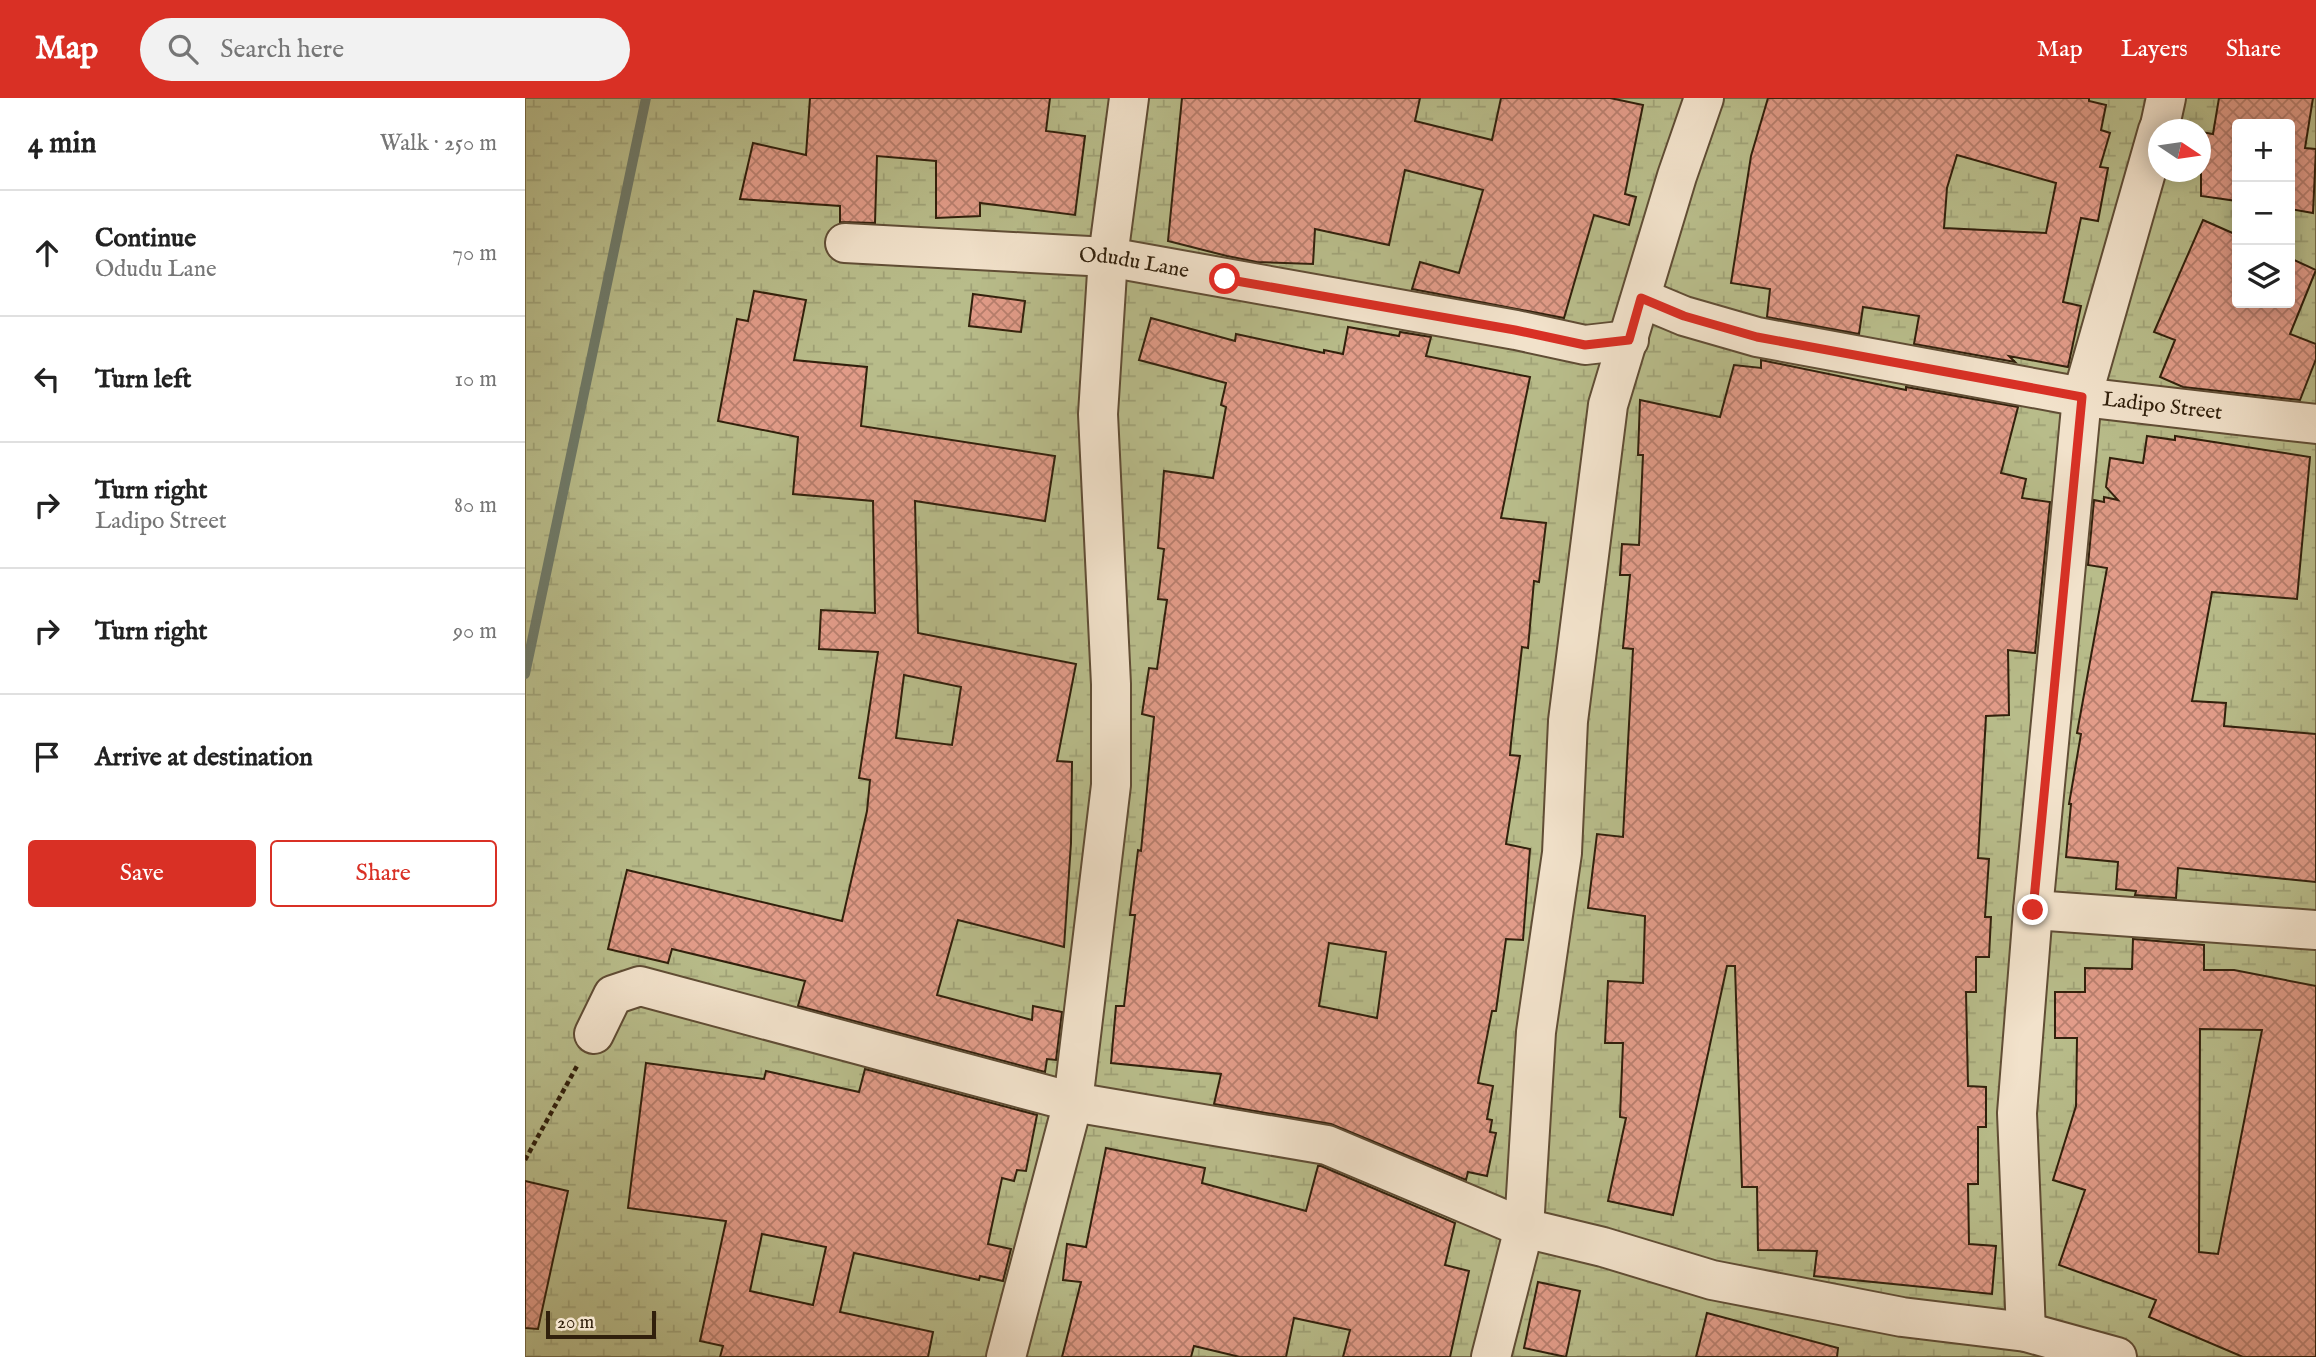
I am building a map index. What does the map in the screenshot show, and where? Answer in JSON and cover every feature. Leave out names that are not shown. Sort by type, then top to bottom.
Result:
[{"type":"street","points":[[1006,1357],[1056,1158],[1073,1102],[1111,785],[1111,684],[1098,414],[1108,257],[1129,98]]},
{"type":"street","points":[[1491,1357],[1524,1228],[1536,1032],[1562,853],[1567,721],[1594,495],[1608,405],[1704,98]]},
{"type":"street","points":[[2161,119],[2166,98]]},
{"type":"street","points":[[2026,1332],[2017,1113],[2033,910],[2082,397],[2148,168]]},
{"type":"street","name":"Odudu Lane","points":[[845,243],[1108,257],[1585,345],[1629,340]]},
{"type":"street","name":"Ladipo Street","points":[[1641,298],[1684,316],[1757,337],[2082,397],[2316,424]]},
{"type":"street","points":[[2033,910],[2316,930]]},
{"type":"street","points":[[594,1034],[613,995],[640,986],[1073,1102],[1327,1145],[1524,1228],[1604,1247],[1712,1280],[1902,1317],[2026,1332],[2117,1357]]},
{"type":"path","points":[[525,1160],[594,1034]]},
{"type":"green space","points":[[525,98],[2316,98],[2316,1357],[525,1357]]},
{"type":"building","points":[[810,98],[1050,98],[1046,131],[1085,136],[1075,215],[980,203],[980,216],[936,218],[936,161],[877,156],[875,223],[840,222],[840,206],[740,199],[753,143],[806,155]]},
{"type":"building","points":[[1182,98],[1420,98],[1415,121],[1492,140],[1501,98],[1610,98],[1643,105],[1625,194],[1636,197],[1629,225],[1594,215],[1564,318],[1412,289],[1420,262],[1459,273],[1483,190],[1405,170],[1389,245],[1315,229],[1313,264],[1257,262],[1168,241]]},
{"type":"building","points":[[1768,98],[2089,98],[2089,101],[2106,105],[2101,130],[2110,133],[2100,167],[2108,168],[2098,221],[2081,218],[2063,302],[2081,306],[2068,367],[2009,356],[2015,362],[1914,344],[1919,316],[1863,307],[1859,334],[1767,317],[1770,289],[1731,283],[1751,156]],"holes":[[[1957,155],[2056,183],[2046,233],[1944,228],[1947,188]]]},
{"type":"building","points":[[2219,98],[2313,98],[2305,148],[2316,149],[2313,213],[2295,210],[2295,119],[2232,119],[2232,200],[2201,196],[2201,182],[2211,182],[2213,134]]},
{"type":"building","points":[[2203,220],[2232,233],[2232,308],[2295,308],[2295,260],[2316,270],[2290,334],[2316,344],[2316,359],[2300,400],[2183,387],[2160,377],[2175,340],[2154,332]]},
{"type":"building","points":[[754,291],[806,300],[794,360],[867,367],[861,426],[1055,456],[1045,521],[915,501],[918,633],[1076,664],[1057,761],[1072,762],[1071,843],[1064,947],[958,920],[937,995],[1032,1020],[1033,1006],[1062,1012],[1056,1060],[1047,1059],[1045,1072],[798,1006],[805,981],[672,949],[668,963],[608,949],[627,870],[842,921],[867,811],[870,780],[859,778],[878,652],[819,649],[821,610],[875,613],[873,501],[793,494],[798,437],[718,421],[737,319],[748,321]],"holes":[[[904,675],[961,687],[952,745],[896,738]]]},
{"type":"building","points":[[973,294],[1025,301],[1021,332],[969,326]]},
{"type":"building","points":[[1151,318],[1235,341],[1236,334],[1324,353],[1324,350],[1343,354],[1348,327],[1399,336],[1400,332],[1431,337],[1426,356],[1530,377],[1501,518],[1546,523],[1539,582],[1534,581],[1528,648],[1522,647],[1510,755],[1520,756],[1506,844],[1530,849],[1523,940],[1506,939],[1496,1011],[1492,1011],[1478,1083],[1493,1086],[1487,1119],[1492,1120],[1490,1132],[1496,1133],[1487,1176],[1468,1172],[1466,1180],[1331,1124],[1214,1104],[1221,1074],[1111,1063],[1116,1006],[1124,1006],[1135,915],[1130,915],[1138,850],[1141,851],[1154,717],[1142,714],[1149,668],[1157,669],[1167,600],[1158,599],[1164,549],[1158,548],[1164,471],[1213,478],[1226,407],[1221,405],[1226,383],[1139,360]],"holes":[[[1329,943],[1386,952],[1377,1018],[1319,1006]]]},
{"type":"building","points":[[1761,360],[1906,390],[1906,387],[2018,407],[2001,473],[2026,479],[2022,498],[2050,502],[2035,653],[2008,650],[2009,715],[1986,716],[1978,858],[1989,859],[1985,917],[1991,917],[1989,957],[1976,957],[1976,992],[1966,992],[1968,1086],[1986,1087],[1986,1127],[1978,1127],[1978,1184],[1968,1184],[1969,1244],[1996,1246],[1992,1294],[1814,1276],[1817,1251],[1758,1250],[1757,1187],[1742,1187],[1735,966],[1727,966],[1673,1215],[1608,1201],[1626,1118],[1620,1117],[1623,1043],[1605,1043],[1608,981],[1643,983],[1645,916],[1588,908],[1597,834],[1623,837],[1633,649],[1623,648],[1630,575],[1620,575],[1622,544],[1639,545],[1643,455],[1638,455],[1640,400],[1720,417],[1734,365],[1761,368]]},
{"type":"building","points":[[2147,436],[2175,440],[2175,436],[2310,457],[2297,599],[2212,592],[2192,701],[2226,703],[2224,726],[2316,734],[2316,882],[2178,868],[2176,898],[2135,895],[2136,891],[2116,889],[2118,862],[2066,857],[2069,804],[2081,734],[2077,733],[2107,568],[2088,565],[2094,500],[2104,502],[2104,497],[2118,500],[2106,487],[2110,458],[2143,463]]},
{"type":"building","points":[[2133,939],[2204,945],[2204,970],[2234,970],[2316,986],[2316,1357],[2243,1357],[2149,1317],[2156,1300],[2059,1265],[2085,1190],[2053,1180],[2076,1106],[2077,1038],[2055,1038],[2055,992],[2085,992],[2085,968],[2132,969]],"holes":[[[2200,1029],[2262,1030],[2218,1254],[2199,1252]]]},
{"type":"building","points":[[646,1063],[764,1079],[766,1071],[859,1092],[865,1069],[1037,1115],[1026,1171],[1017,1170],[1014,1181],[1002,1178],[988,1244],[1011,1249],[1003,1281],[980,1276],[979,1280],[854,1253],[840,1312],[933,1332],[928,1357],[720,1357],[723,1346],[700,1341],[726,1221],[628,1208]],"holes":[[[762,1234],[826,1247],[813,1305],[750,1291]]]},
{"type":"building","points":[[1106,1148],[1205,1168],[1202,1183],[1306,1211],[1318,1166],[1321,1166],[1455,1223],[1445,1265],[1469,1271],[1450,1357],[1343,1357],[1350,1330],[1294,1318],[1286,1357],[1240,1357],[1194,1346],[1191,1357],[1062,1357],[1081,1282],[1063,1280],[1067,1244],[1086,1247]]},
{"type":"building","points":[[525,1181],[568,1191],[538,1329],[525,1328]]},
{"type":"building","points":[[1538,1282],[1580,1291],[1566,1357],[1524,1348]]},
{"type":"building","points":[[1707,1313],[1838,1348],[1837,1357],[1696,1357]]},
{"type":"waterway","points":[[525,674],[646,98]]},
{"type":"route","points":[[1225,279],[1515,330],[1585,345],[1629,340],[1641,298],[1684,316],[1757,337],[2082,397],[2033,910]]}]
